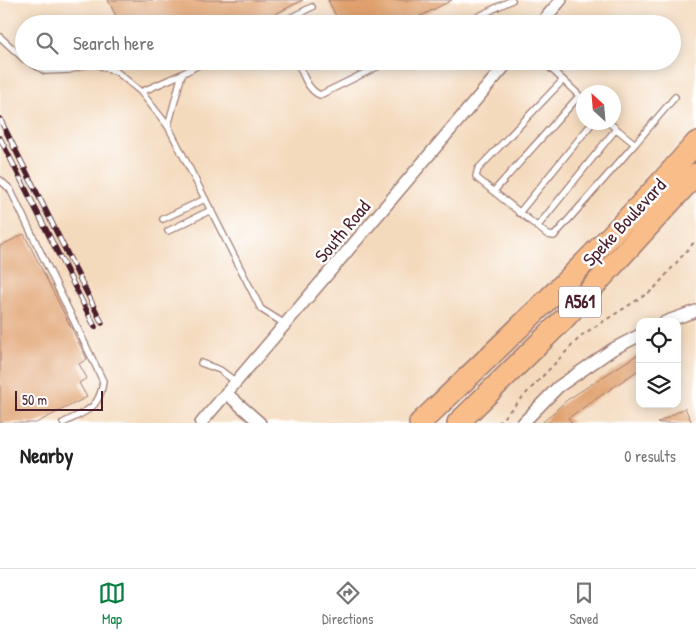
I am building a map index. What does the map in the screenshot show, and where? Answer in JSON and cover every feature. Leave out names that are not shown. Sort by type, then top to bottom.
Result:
[{"type":"highway","name":"Speke Boulevard","points":[[420,423],[630,217],[696,143]]},
{"type":"highway","name":"Speke Boulevard","points":[[458,423],[563,320],[696,174]]},
{"type":"street","points":[[548,15],[561,0]]},
{"type":"street","name":"South Road","points":[[201,423],[501,70]]},
{"type":"street","points":[[678,318],[696,312]]},
{"type":"street","points":[[523,423],[558,387],[613,349],[636,336]]},
{"type":"street","points":[[226,393],[260,423]]},
{"type":"lane","points":[[481,15],[512,0]]},
{"type":"lane","points":[[296,15],[312,7]]},
{"type":"lane","points":[[0,37],[15,51]]},
{"type":"lane","points":[[42,70],[45,72],[69,70]]},
{"type":"lane","points":[[112,70],[117,72],[140,92],[168,126],[261,309],[285,324]]},
{"type":"lane","points":[[140,92],[189,70]]},
{"type":"lane","points":[[301,70],[313,92],[320,95],[370,70]]},
{"type":"lane","points":[[552,70],[576,93]]},
{"type":"lane","points":[[168,126],[182,74]]},
{"type":"lane","points":[[563,80],[478,169],[476,176],[518,213],[551,236],[559,232],[675,97]]},
{"type":"lane","points":[[494,192],[576,103]]},
{"type":"lane","points":[[518,213],[586,130]]},
{"type":"lane","points":[[537,227],[615,130]]},
{"type":"lane","points":[[617,130],[635,144]]},
{"type":"lane","points":[[0,180],[10,189],[103,381],[101,396],[92,409],[63,423]]},
{"type":"lane","points":[[163,219],[205,199]]},
{"type":"lane","points":[[168,230],[210,210]]},
{"type":"lane","points":[[201,363],[220,370],[236,382]]},
{"type":"path","points":[[498,423],[582,336],[653,290],[696,240]]},
{"type":"building","points":[[108,0],[303,0],[274,15],[116,15]]},
{"type":"building","points":[[328,0],[452,0],[423,15],[336,15]]},
{"type":"building","points":[[24,234],[87,359],[79,364],[87,378],[79,383],[87,397],[36,423],[0,423],[0,246]]},
{"type":"building","points":[[636,356],[636,372],[568,418],[572,423],[542,423],[567,400]]},
{"type":"building","points":[[685,408],[692,423],[657,423]]},
{"type":"railway","points":[[0,119],[102,323]]},
{"type":"railway","points":[[0,138],[95,327]]}]
